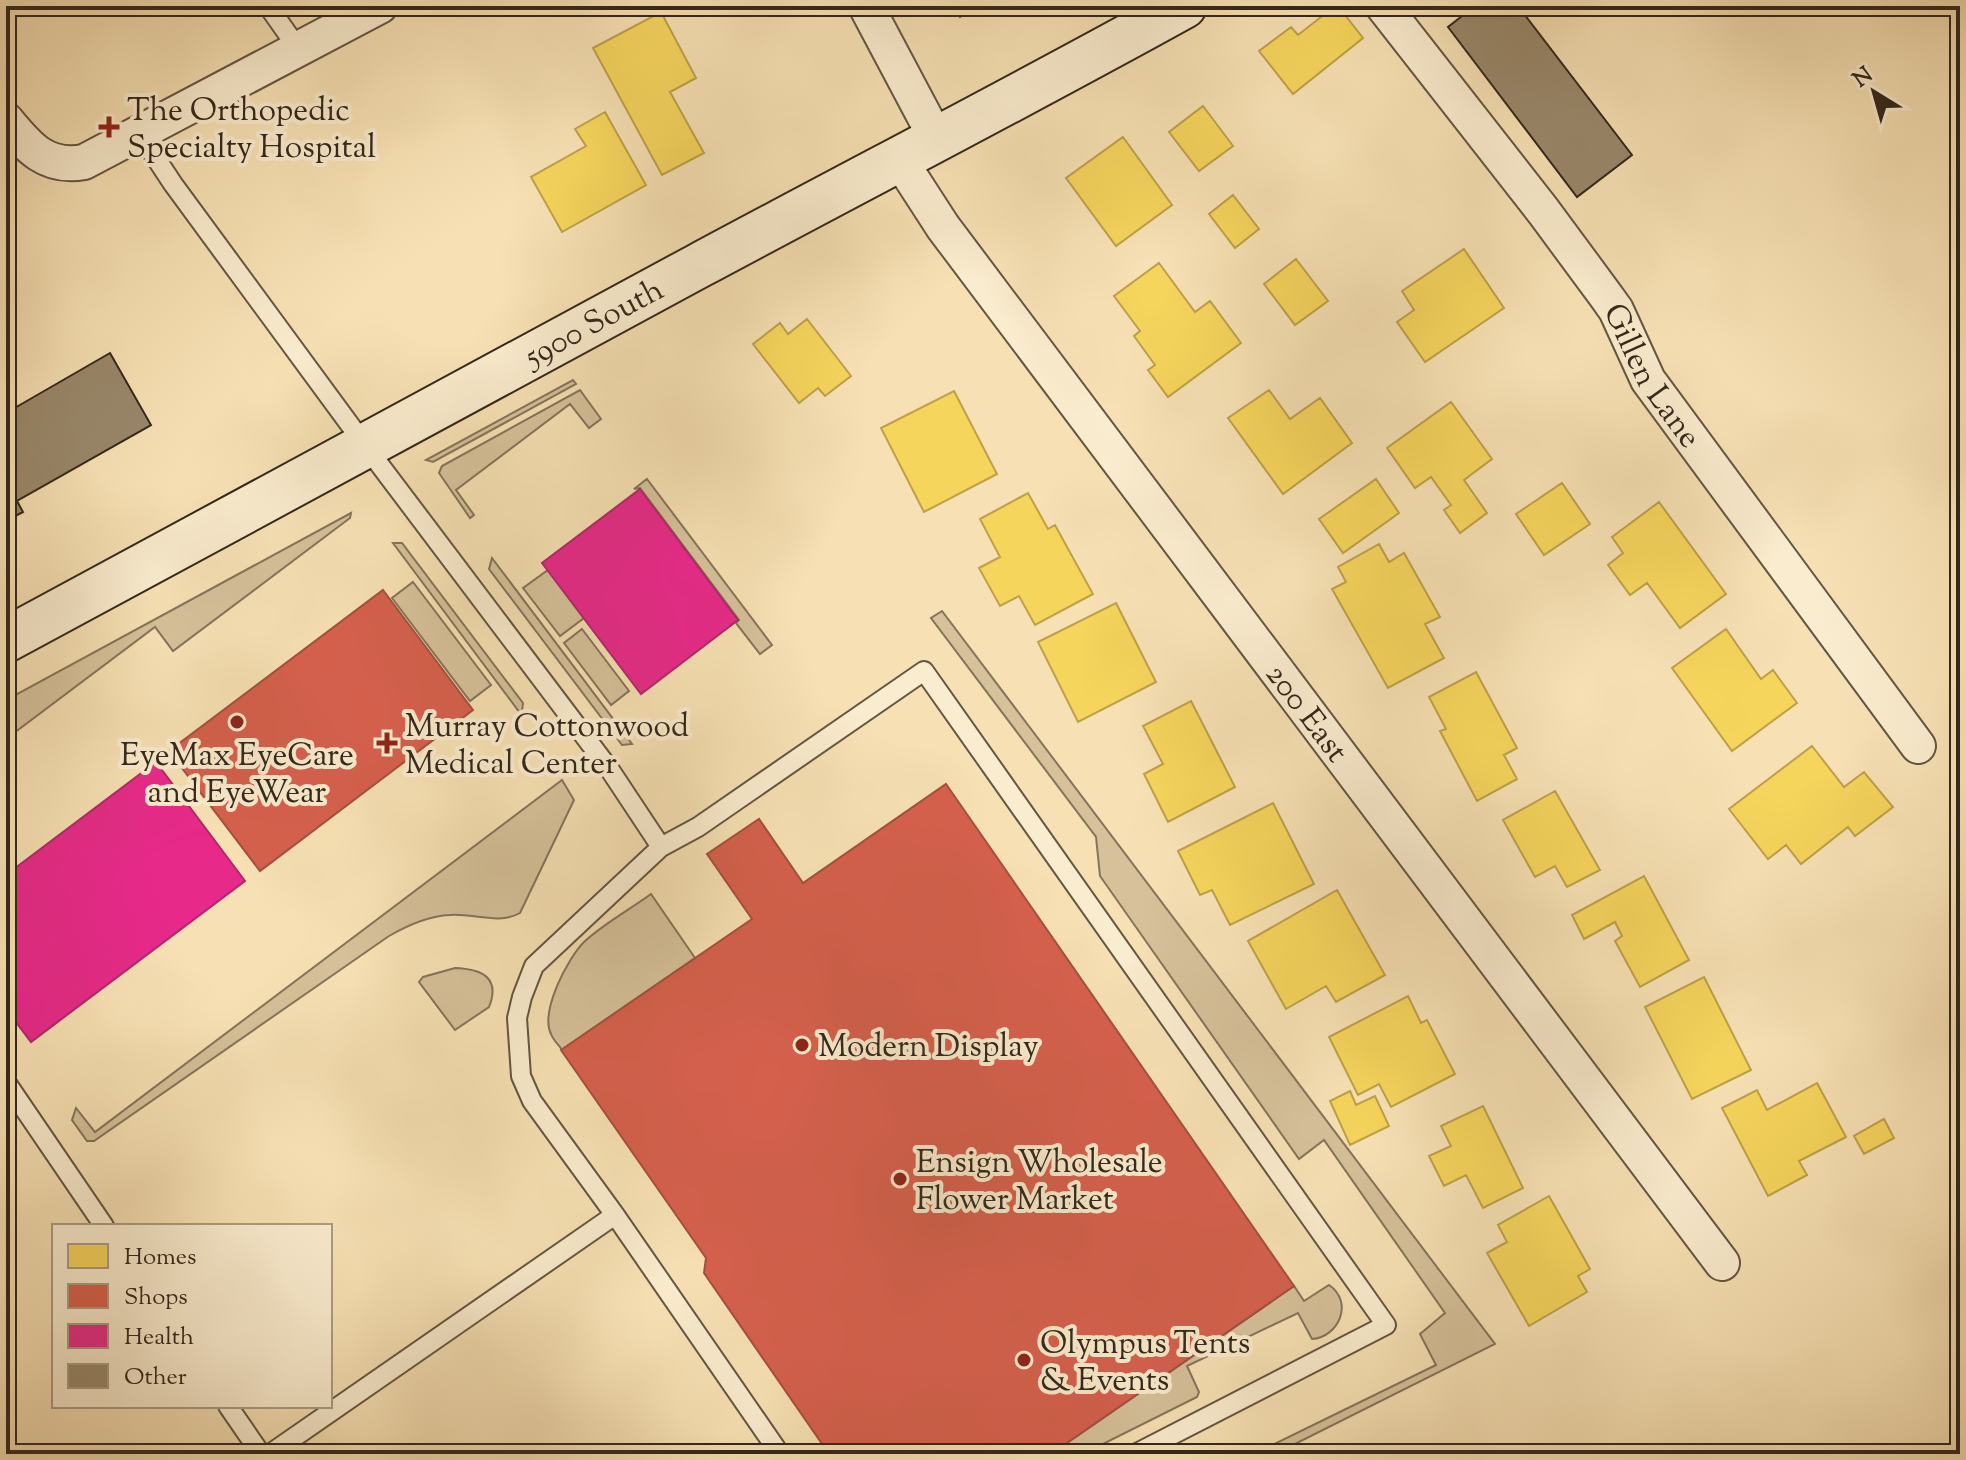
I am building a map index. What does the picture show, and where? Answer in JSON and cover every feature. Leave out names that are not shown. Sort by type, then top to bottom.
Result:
[{"type":"main road","name":"5900 South","points":[[6,640],[364,444],[1184,6]]},
{"type":"street","points":[[6,120],[39,156],[61,164],[84,162],[380,6]]},
{"type":"street","name":"200 East","points":[[866,6],[952,240],[1722,1263]]},
{"type":"street","name":"Gillen Lane","points":[[1383,6],[1606,296],[1616,310],[1648,380],[1918,746]]},
{"type":"lane","points":[[268,6],[299,50]]},
{"type":"lane","points":[[140,134],[173,184],[364,444],[610,770],[661,847]]},
{"type":"lane","points":[[780,1454],[532,1101],[521,1076],[517,1018],[534,966],[661,847],[698,827],[924,671],[1386,1325],[1135,1454]]},
{"type":"lane","points":[[6,1082],[103,1224]]},
{"type":"lane","points":[[270,1454],[615,1215]]},
{"type":"lane","points":[[229,1408],[261,1454]]},
{"type":"shaded area","points":[[573,380],[576,384],[433,462],[426,460]]},
{"type":"shaded area","points":[[580,390],[601,419],[589,428],[570,404],[456,490],[474,515],[470,518],[439,473],[442,466]]},
{"type":"shaded area","points":[[647,479],[772,645],[760,654],[736,623],[739,620],[640,488],[634,489]]},
{"type":"shaded area","points":[[351,513],[350,518],[173,651],[155,627],[6,739],[6,700]]},
{"type":"shaded area","points":[[393,543],[402,543],[523,703],[522,712],[520,713]]},
{"type":"shaded area","points":[[492,558],[632,744],[622,745],[489,569]]},
{"type":"shaded area","points":[[548,570],[584,618],[560,636],[523,588]]},
{"type":"shaded area","points":[[413,582],[491,685],[470,701],[392,598]]},
{"type":"shaded area","points":[[942,611],[1495,1344],[1275,1454],[1254,1454],[1436,1365],[1420,1334],[1445,1313],[1324,1140],[1299,1159],[1100,876],[1096,837],[931,618]]},
{"type":"shaded area","points":[[582,629],[629,691],[611,705],[564,643]]},
{"type":"shaded area","points":[[562,780],[574,800],[520,913],[503,918],[434,917],[396,932],[94,1141],[87,1141],[72,1120],[76,1108],[95,1132]]},
{"type":"shaded area","points":[[651,894],[695,958],[562,1050],[551,1034],[549,1013],[557,986],[570,960],[591,935]]},
{"type":"shaded area","points":[[455,968],[473,970],[486,977],[492,988],[492,997],[489,1007],[455,1030],[419,982],[423,977]]},
{"type":"shaded area","points":[[1329,1285],[1337,1292],[1342,1309],[1336,1326],[1322,1337],[1312,1339],[1298,1313],[1187,1366],[1199,1392],[1197,1397],[1083,1454],[1051,1454],[1294,1286],[1304,1301]]},
{"type":"building: Homes","points":[[1335,6],[1363,38],[1293,94],[1259,51],[1291,27],[1298,35]]},
{"type":"building: Homes","points":[[661,12],[696,78],[670,92],[704,153],[662,175],[593,48]]},
{"type":"building: Homes","points":[[1203,106],[1233,146],[1199,171],[1169,132]]},
{"type":"building: Homes","points":[[605,112],[646,185],[562,232],[531,177],[586,146],[575,129]]},
{"type":"building: Homes","points":[[1123,137],[1172,205],[1116,246],[1066,178]]},
{"type":"building: Homes","points":[[1233,195],[1259,229],[1235,248],[1209,214]]},
{"type":"building: Homes","points":[[1464,249],[1504,308],[1425,362],[1397,322],[1414,310],[1402,291]]},
{"type":"building: Homes","points":[[1296,259],[1328,301],[1295,325],[1264,284]]},
{"type":"building: Homes","points":[[1159,263],[1195,312],[1210,301],[1241,343],[1168,397],[1148,370],[1155,365],[1134,336],[1140,331],[1114,296]]},
{"type":"building: Homes","points":[[807,319],[851,376],[825,396],[818,388],[799,403],[753,344],[780,323],[788,334]]},
{"type":"building: Homes","points":[[1269,390],[1290,419],[1320,398],[1352,443],[1283,494],[1228,418]]},
{"type":"building: Homes","points":[[954,391],[997,474],[924,512],[881,428]]},
{"type":"building: Homes","points":[[1451,402],[1492,459],[1464,480],[1487,513],[1460,533],[1444,510],[1451,505],[1431,477],[1415,488],[1387,448]]},
{"type":"building: Homes","points":[[1376,479],[1399,513],[1343,553],[1319,519]]},
{"type":"building: Homes","points":[[1562,483],[1590,524],[1544,555],[1516,514]]},
{"type":"building: Homes","points":[[1028,493],[1048,529],[1055,525],[1093,594],[1035,625],[1019,596],[1000,606],[979,568],[1000,557],[980,519]]},
{"type":"building: Homes","points":[[1659,502],[1726,594],[1680,628],[1647,583],[1630,595],[1608,565],[1623,553],[1612,537]]},
{"type":"building: Homes","points":[[1379,544],[1389,562],[1404,553],[1440,617],[1425,624],[1444,658],[1388,688],[1332,589],[1346,582],[1338,567]]},
{"type":"building: Homes","points":[[1116,603],[1156,682],[1078,722],[1038,642]]},
{"type":"building: Homes","points":[[1726,629],[1761,679],[1773,670],[1797,703],[1732,751],[1672,668]]},
{"type":"building: Homes","points":[[1476,672],[1517,748],[1504,755],[1517,779],[1477,801],[1440,731],[1446,729],[1429,697]]},
{"type":"building: Homes","points":[[1191,701],[1235,787],[1168,822],[1144,774],[1163,764],[1143,726]]},
{"type":"building: Homes","points":[[1812,746],[1844,787],[1864,772],[1893,807],[1855,836],[1848,827],[1801,864],[1786,845],[1768,859],[1729,809]]},
{"type":"building: Homes","points":[[1555,791],[1600,870],[1567,887],[1555,866],[1535,877],[1503,820]]},
{"type":"building: Homes","points":[[1273,803],[1314,884],[1230,925],[1212,890],[1200,895],[1178,851]]},
{"type":"building: Homes","points":[[1644,876],[1689,960],[1640,987],[1615,941],[1622,936],[1615,922],[1584,939],[1572,915]]},
{"type":"building: Homes","points":[[1337,890],[1385,975],[1336,1002],[1326,986],[1286,1009],[1248,941]]},
{"type":"building: Homes","points":[[1704,977],[1751,1070],[1692,1099],[1645,1007]]},
{"type":"building: Homes","points":[[1408,996],[1421,1023],[1427,1020],[1455,1074],[1391,1107],[1379,1084],[1358,1095],[1329,1037]]},
{"type":"building: Homes","points":[[1817,1083],[1846,1137],[1799,1161],[1807,1175],[1768,1196],[1722,1108],[1757,1090],[1767,1110]]},
{"type":"building: Homes","points":[[1350,1091],[1356,1105],[1375,1096],[1389,1126],[1350,1145],[1330,1101]]},
{"type":"building: Homes","points":[[1483,1106],[1523,1188],[1483,1208],[1466,1175],[1444,1186],[1429,1156],[1451,1146],[1441,1126]]},
{"type":"building: Homes","points":[[1884,1119],[1894,1138],[1864,1154],[1854,1136]]},
{"type":"building: Homes","points":[[1549,1196],[1590,1269],[1578,1276],[1587,1292],[1529,1326],[1487,1253],[1507,1242],[1498,1225]]},
{"type":"building: Shops","points":[[383,590],[473,710],[260,871],[169,751]]},
{"type":"building: Shops","points":[[946,784],[1294,1286],[1051,1454],[829,1454],[704,1273],[706,1258],[561,1050],[752,919],[707,854],[759,819],[803,883]]},
{"type":"building: Health","points":[[954,6],[980,6],[960,17]]},
{"type":"building: Health","points":[[640,489],[738,620],[641,694],[542,563]]},
{"type":"building: Health","points":[[156,762],[245,881],[31,1042],[6,1009],[6,875]]},
{"type":"building: Other","points":[[1475,6],[1518,6],[1632,155],[1577,197],[1448,27]]},
{"type":"building: Other","points":[[110,353],[151,425],[17,501],[23,512],[6,521],[6,413]]},
{"type":"place","name":"The Orthopedic Specialty Hospital","points":[[109,127]]},
{"type":"place","name":"EyeMax EyeCare and EyeWear","points":[[237,722]]},
{"type":"place","name":"Murray Cottonwood Medical Center","points":[[387,743]]},
{"type":"place","name":"Modern Display","points":[[802,1045]]},
{"type":"place","name":"Ensign Wholesale Flower Market","points":[[900,1179]]},
{"type":"place","name":"Olympus Tents & Events","points":[[1024,1360]]}]
